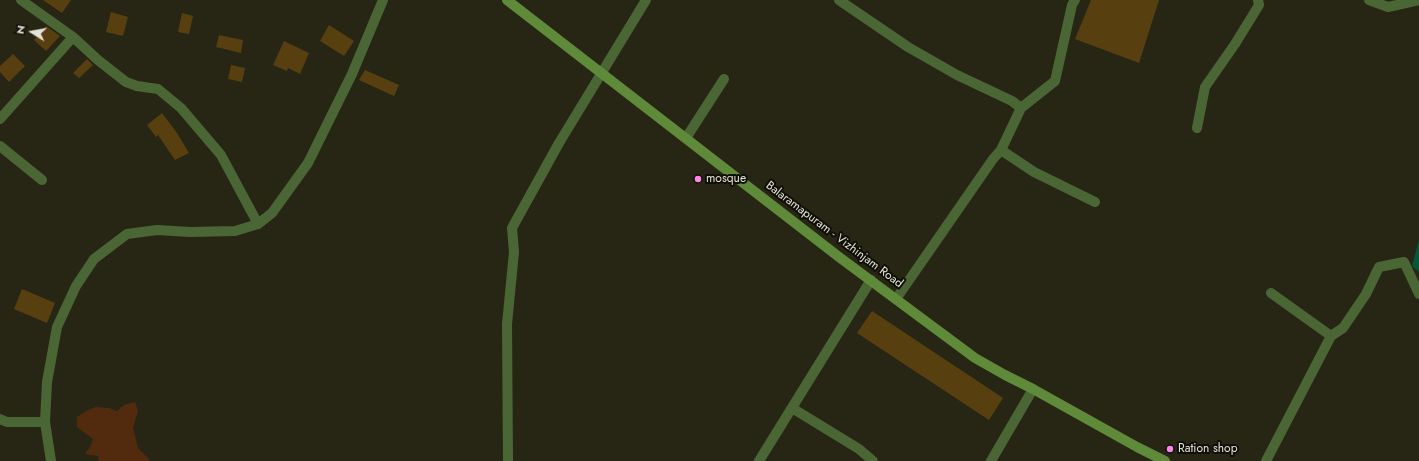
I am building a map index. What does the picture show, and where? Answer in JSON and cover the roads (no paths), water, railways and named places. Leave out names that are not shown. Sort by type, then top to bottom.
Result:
[{"type":"main road","name":"Balaramapuram - Vizhinjam Road","points":[[507,0],[870,280],[975,358],[1165,461]]},
{"type":"street","points":[[21,0],[73,37],[98,60],[126,82],[137,86],[158,89],[181,108],[221,155],[258,224]]},
{"type":"street","points":[[51,461],[45,422],[47,382],[56,327],[76,286],[94,259],[127,234],[157,230],[190,232],[235,231],[258,224],[272,213],[308,163],[352,74],[382,0]]},
{"type":"street","points":[[508,461],[507,324],[514,252],[512,228],[538,179],[646,0]]},
{"type":"street","points":[[839,0],[908,47],[957,75],[1012,101],[1021,108]]},
{"type":"street","points":[[896,299],[993,159],[1001,150],[1021,108],[1055,81],[1072,5],[1075,0]]},
{"type":"street","points":[[1198,128],[1205,87],[1255,12],[1259,5],[1258,0]]},
{"type":"street","points":[[1369,0],[1388,7],[1416,1]]},
{"type":"street","points":[[0,119],[73,37]]},
{"type":"street","points":[[686,138],[724,79]]},
{"type":"street","points":[[0,146],[42,180]]},
{"type":"street","points":[[1001,150],[1034,172],[1095,202]]},
{"type":"street","points":[[1266,461],[1331,336],[1343,328],[1366,294],[1378,267],[1404,262],[1419,294]]},
{"type":"street","points":[[759,461],[870,280]]},
{"type":"street","points":[[1271,293],[1331,336]]},
{"type":"street","points":[[991,461],[1033,389]]},
{"type":"street","points":[[792,408],[859,449],[873,461]]},
{"type":"street","points":[[0,419],[7,422],[45,422]]},
{"type":"place","name":"mosque","points":[[698,179]]},
{"type":"place","name":"Ration shop","points":[[1170,449]]}]
